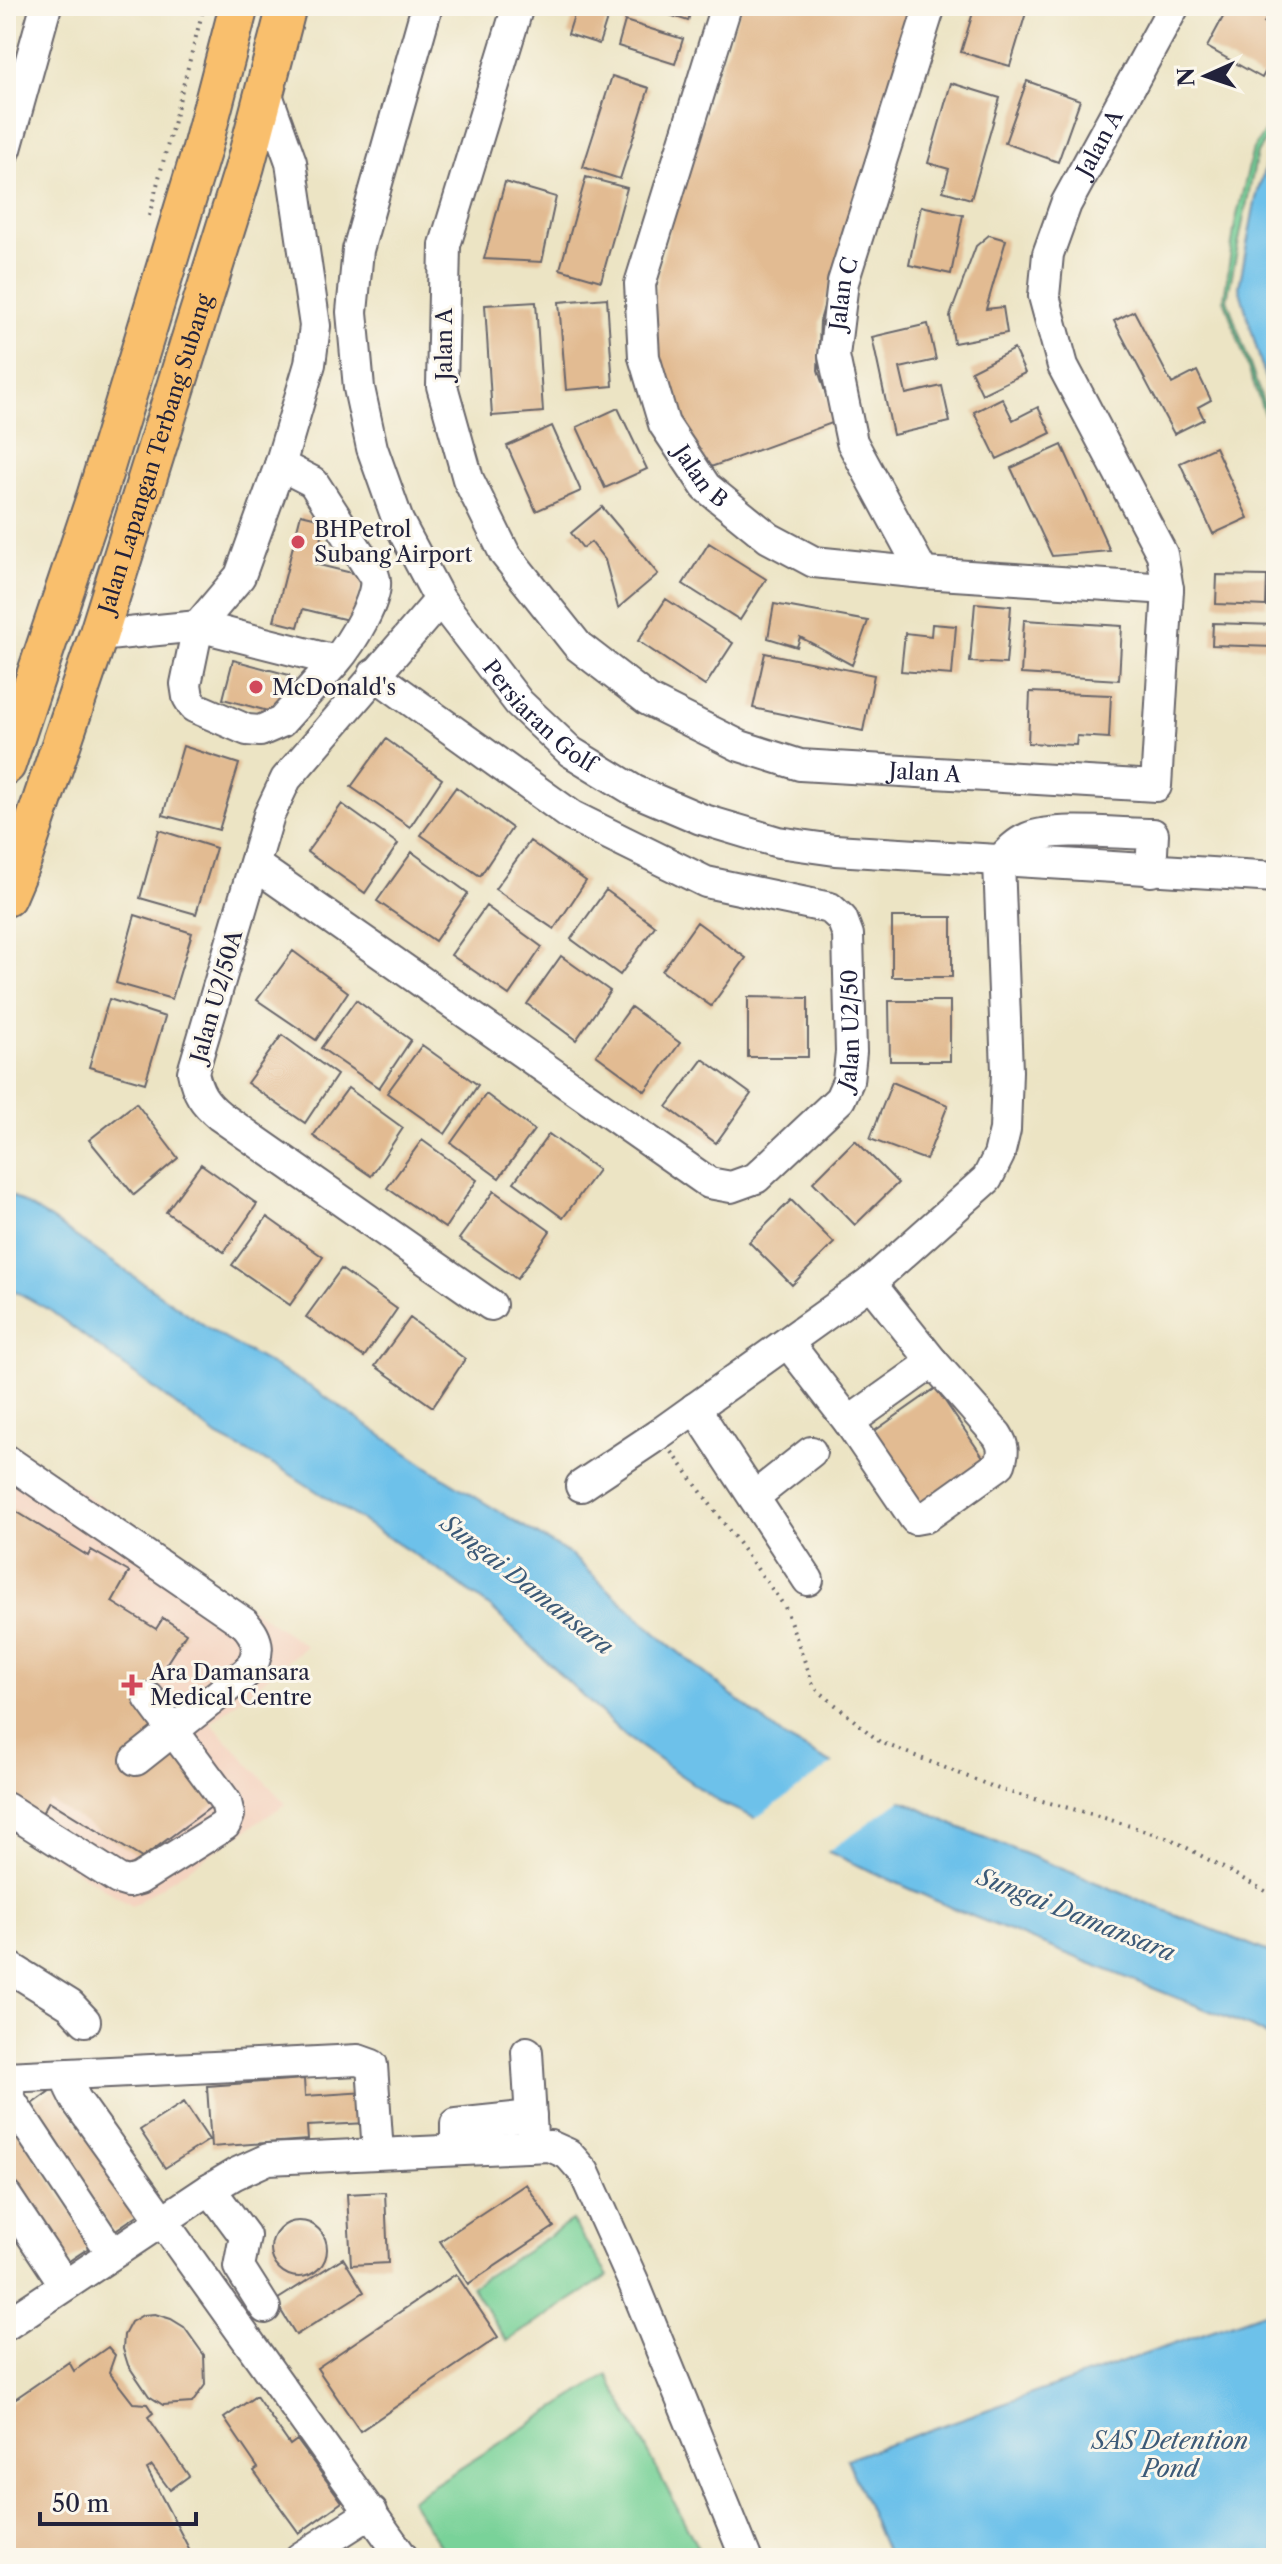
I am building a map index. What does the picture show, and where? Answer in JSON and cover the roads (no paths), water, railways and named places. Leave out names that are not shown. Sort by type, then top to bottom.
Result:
[{"type":"main road","name":"Jalan Lapangan Terbang Subang","points":[[6,765],[96,497],[201,152],[239,6]]},
{"type":"main road","name":"Jalan Lapangan Terbang Subang","points":[[6,897],[23,857],[98,636],[266,92],[287,6]]},
{"type":"street","points":[[6,101],[32,6]]},
{"type":"street","points":[[6,149],[46,6]]},
{"type":"street","name":"Persiaran Golf","points":[[427,6],[358,250],[352,312],[359,388],[372,448],[398,521],[440,600],[519,703],[571,752],[635,791],[701,819],[778,842],[835,850],[999,862],[1276,877]]},
{"type":"street","name":"Jalan A","points":[[518,6],[445,245],[442,386],[468,479],[505,554],[578,646],[648,700],[740,746],[800,765],[1156,786],[1168,589],[1162,554],[1063,366],[1044,296],[1048,254],[1066,204],[1174,6]]},
{"type":"street","name":"Jalan B","points":[[726,6],[640,284],[644,357],[664,424],[706,487],[769,538],[814,562],[923,573],[1168,589]]},
{"type":"street","name":"Jalan C","points":[[923,573],[852,442],[834,356],[843,282],[930,6]]},
{"type":"street","points":[[266,92],[291,162],[315,326],[310,364],[280,465],[240,576],[198,626],[187,672],[188,697],[194,707],[247,730],[260,731],[281,722],[350,644],[376,591],[377,581],[313,482],[280,465]]},
{"type":"street","name":"Jalan U2/50A","points":[[440,600],[286,779],[269,815],[193,1072],[196,1088],[206,1104],[220,1116],[491,1305]]},
{"type":"street","points":[[98,636],[198,626],[336,661]]},
{"type":"street","name":"Jalan U2/50","points":[[255,865],[709,1183],[731,1187],[756,1178],[840,1099],[848,1081],[851,1052],[848,935],[842,919],[830,908],[731,890],[706,882],[572,816],[374,674]]},
{"type":"street","points":[[581,1486],[870,1283],[987,1179],[999,1155],[1005,1130],[1007,1071],[999,862],[1015,845],[1030,837],[1051,832],[1153,834],[1151,871]]},
{"type":"street","points":[[788,1343],[849,1422],[915,1519],[926,1517],[1000,1464],[1004,1454],[997,1435],[870,1283]]},
{"type":"street","points":[[849,1422],[933,1362]]},
{"type":"street","points":[[695,1408],[808,1580]]},
{"type":"street","points":[[754,1497],[811,1452]]},
{"type":"street","points":[[6,1460],[244,1623],[257,1642],[258,1653],[247,1672],[136,1760]]},
{"type":"street","points":[[6,1808],[118,1879],[128,1882],[139,1879],[225,1825],[229,1815],[226,1802],[149,1698]]},
{"type":"street","points":[[6,1965],[70,2005],[85,2021]]},
{"type":"street","points":[[527,2052],[532,2131],[550,2146],[568,2154],[584,2172],[633,2281],[746,2558]]},
{"type":"street","points":[[112,2253],[13,2104],[6,2090],[7,2077],[358,2060],[372,2065],[378,2153]]},
{"type":"street","points":[[75,2074],[70,2088],[76,2100],[403,2558]]},
{"type":"street","points":[[6,2325],[210,2189],[268,2159],[456,2149],[532,2131]]},
{"type":"street","points":[[210,2189],[245,2236],[239,2267],[265,2308]]},
{"type":"street","points":[[6,2196],[65,2285]]},
{"type":"street","points":[[300,2558],[372,2512]]},
{"type":"water","points":[[1276,142],[1276,416],[1239,287],[1255,202],[1269,153]]},
{"type":"water","name":"Sungai Damansara","points":[[6,1192],[49,1218],[220,1336],[311,1387],[444,1478],[571,1555],[661,1638],[785,1738],[956,1826],[1276,1955],[1276,2041],[1250,2027],[952,1908],[719,1802],[625,1736],[491,1608],[443,1573],[285,1471],[218,1437],[51,1311],[6,1286]]},
{"type":"water","name":"SAS Detention Pond","points":[[1276,2308],[1276,2558],[889,2558],[847,2459]]},
{"type":"place","name":"BHPetrol Subang Airport","points":[[298,542]]},
{"type":"place","name":"McDonald's","points":[[256,687]]},
{"type":"place","name":"Ara Damansara Medical Centre","points":[[132,1685]]}]
